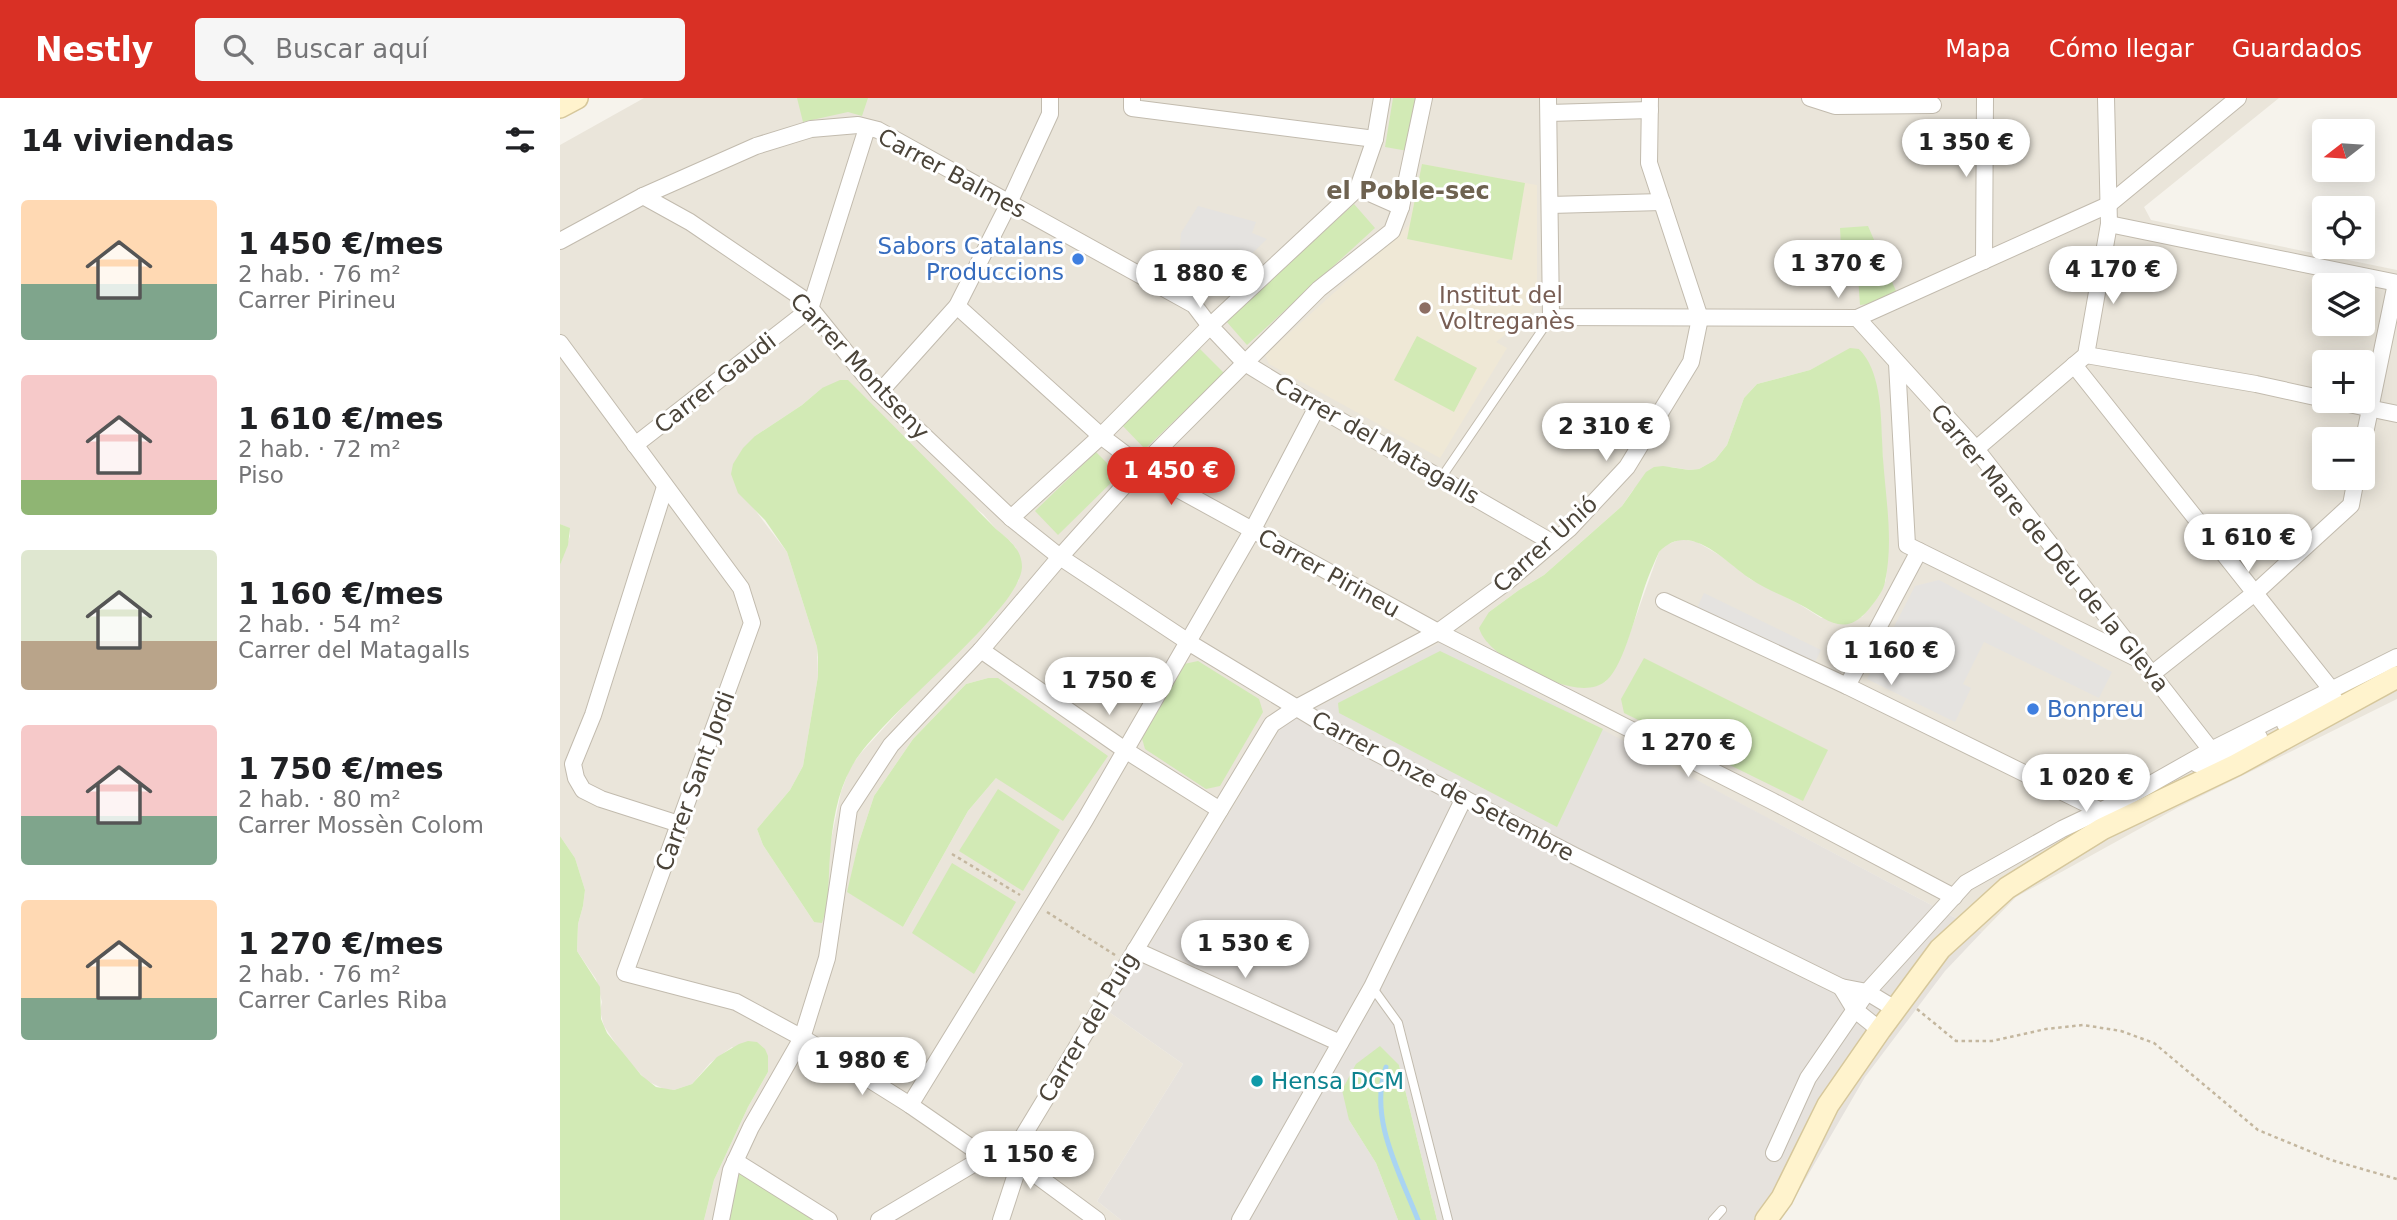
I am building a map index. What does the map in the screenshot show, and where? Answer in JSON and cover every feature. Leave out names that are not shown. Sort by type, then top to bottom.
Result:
[{"type":"street","points":[[560,107],[576,98]]},
{"type":"street","points":[[879,393],[957,306],[1050,114],[1050,98]]},
{"type":"street","points":[[1132,98],[1132,108],[1376,139]]},
{"type":"street","points":[[1011,518],[1101,436],[1210,326],[1358,188],[1376,139],[1382,98]]},
{"type":"street","points":[[721,1220],[731,1170],[751,1127],[802,1038],[827,958],[849,809],[891,745],[982,650],[1060,557],[1141,467],[1320,289],[1392,230],[1401,207],[1424,98]]},
{"type":"street","points":[[1810,98],[1835,106],[1933,105]]},
{"type":"street","points":[[1984,261],[1985,98]]},
{"type":"street","points":[[1976,449],[2080,360],[2109,223],[2106,98]]},
{"type":"street","points":[[1650,104],[1548,105],[1551,317],[1857,318],[2108,205],[2238,98]]},
{"type":"street","name":"Carrer Unió","points":[[1296,708],[1438,632],[1508,581],[1569,529],[1627,467],[1691,362],[1700,318],[1648,163],[1650,104]]},
{"type":"street","name":"Carrer Balmes","points":[[560,241],[643,196],[755,146],[811,129],[858,125],[878,131],[1194,305],[1210,326]]},
{"type":"street","points":[[810,309],[867,128]]},
{"type":"street","points":[[1358,188],[1401,207]]},
{"type":"street","name":"Carrer Montseny","points":[[643,196],[690,222],[803,298],[879,393],[1011,518],[1060,557]]},
{"type":"street","points":[[1549,205],[1662,202]]},
{"type":"street","points":[[2109,223],[2396,283],[2375,388]]},
{"type":"street","name":"Carrer Pirineu","points":[[957,306],[1101,436],[1154,476],[1438,632],[1772,801],[1954,897]]},
{"type":"street","name":"Carrer Gaudi","points":[[635,445],[810,309]]},
{"type":"street","name":"Carrer Mare de Déu de la Gleva","points":[[1857,318],[1976,449],[2211,750]]},
{"type":"street","name":"Carrer del Matagalls","points":[[1210,326],[1245,363],[1553,543]]},
{"type":"street","name":"Carrer Sant Jordi","points":[[560,343],[741,588],[752,623],[625,974],[736,1002],[802,1038]]},
{"type":"street","points":[[2080,360],[2256,384],[2312,396]]},
{"type":"street","points":[[2080,360],[2331,688]]},
{"type":"street","points":[[1897,363],[1907,545],[2147,667],[2256,592],[2351,505],[2354,490]]},
{"type":"street","points":[[910,1105],[1085,820],[1252,531],[1317,407]]},
{"type":"street","points":[[2375,409],[2397,414]]},
{"type":"street","points":[[665,487],[593,715],[573,764],[576,778],[583,790],[601,799],[679,824]]},
{"type":"street","points":[[1847,686],[1919,551]]},
{"type":"street","name":"Carrer Onze de Setembre","points":[[1060,557],[1188,641],[1340,734],[1575,856],[1841,987],[1867,992]]},
{"type":"street","points":[[1664,601],[1847,686],[2101,811]]},
{"type":"street","points":[[982,650],[1125,750],[1220,810]]},
{"type":"street","points":[[1774,1153],[1808,1079],[1867,992],[1966,883],[2211,750],[2397,657]]},
{"type":"street","points":[[1766,1220],[1782,1198],[1828,1105],[1880,1030],[1940,949],[2007,888],[2102,829],[2236,765],[2397,677]]},
{"type":"street","points":[[2178,769],[2219,759],[2287,722],[2346,695],[2367,692]]},
{"type":"street","name":"Carrer del Puig","points":[[1002,1220],[1016,1174],[1013,1158],[1017,1146],[1272,724],[1296,708]]},
{"type":"street","points":[[1240,1220],[1372,987],[1464,798]]},
{"type":"street","points":[[1135,950],[1340,1043]]},
{"type":"street","points":[[1841,987],[1855,1010],[1880,1030]]},
{"type":"street","points":[[1867,992],[1899,1004]]},
{"type":"street","points":[[802,1038],[910,1105],[985,1157],[1013,1158],[1097,1220]]},
{"type":"street","points":[[880,1220],[985,1157]]},
{"type":"street","points":[[735,1161],[829,1220]]},
{"type":"lane","points":[[1441,478],[1551,317]]},
{"type":"lane","points":[[1372,987],[1398,1023],[1448,1220]]},
{"type":"lane","points":[[1713,1220],[1722,1210]]},
{"type":"path","points":[[1899,1004],[1956,1041],[1992,1041],[2046,1029],[2083,1025],[2121,1031],[2154,1043],[2258,1130],[2331,1160],[2397,1179]]},
{"type":"shaded area","points":[[644,98],[2279,98],[2144,207],[2151,220],[2312,253],[2312,259],[2343,259],[2397,270],[2397,699],[2177,808],[2016,897],[1982,932],[1440,644],[1109,1012],[1183,1064],[1097,1201],[1121,1220],[704,1220],[714,1180],[748,1107],[768,1072],[732,1047],[710,1063],[692,1084],[674,1090],[664,1089],[647,1081],[624,1056],[604,1026],[596,979],[577,951],[578,924],[585,890],[575,858],[560,836],[560,565],[570,536],[569,528],[560,524],[560,145]],"holes":[[[1850,349],[1859,349],[1875,379],[1888,523],[1886,580],[1879,596],[1862,617],[1821,618],[1750,579],[1721,556],[1697,542],[1681,539],[1664,546],[1659,552],[1625,647],[1606,681],[1598,685],[1529,671],[1487,642],[1489,612],[1544,575],[1622,506],[1633,490],[1671,467],[1699,469],[1715,460],[1727,445],[1744,398],[1757,384],[1810,370]],[[822,388],[983,514],[1016,548],[1019,580],[995,615],[920,688],[850,768],[841,792],[814,922],[763,845],[757,829],[790,790],[803,766],[818,676],[817,647],[787,552],[752,506],[755,436],[802,405]],[[998,678],[996,778],[968,811],[903,927],[848,892],[858,845],[874,796],[913,739],[966,684]]]},
{"type":"shaded area","name":"Institut del Voltreganès","points":[[1422,164],[1537,185],[1537,299],[1529,316],[1496,342],[1507,348],[1440,458],[1269,364],[1265,355],[1409,225]]},
{"type":"shaded area","points":[[1198,206],[1256,222],[1252,233],[1267,239],[1206,298],[1181,282],[1179,260],[1181,233]]},
{"type":"shaded area","points":[[1939,580],[2112,672],[2099,698],[1984,642],[1963,684],[1971,688],[1955,722],[1867,679],[1915,586]]},
{"type":"shaded area","points":[[1704,593],[1821,650],[1814,664],[1697,608]]},
{"type":"shaded area","points":[[1440,643],[1982,932],[1945,971],[1865,1077],[1787,1211],[1779,1220],[1437,1220],[1399,1065],[1349,1120],[1376,1163],[1398,1220],[1121,1220],[1097,1201],[1183,1064],[1109,1012],[1282,726]]},
{"type":"green space","points":[[797,98],[868,98],[862,116],[848,112],[803,122]]},
{"type":"green space","points":[[1393,98],[1417,98],[1408,151],[1385,147]]},
{"type":"green space","points":[[1422,164],[1525,183],[1512,260],[1407,239]]},
{"type":"green space","points":[[1354,204],[1375,228],[1247,345],[1226,321]]},
{"type":"green space","points":[[1868,226],[1896,291],[1870,304],[1860,305],[1858,276],[1866,276],[1865,245],[1841,246],[1840,228]]},
{"type":"green space","points":[[1417,336],[1477,368],[1454,412],[1394,380]]},
{"type":"green space","points":[[1850,348],[1859,349],[1866,358],[1878,391],[1889,528],[1884,586],[1877,599],[1860,618],[1843,625],[1835,624],[1755,582],[1706,546],[1682,540],[1670,543],[1659,552],[1619,662],[1607,680],[1599,685],[1579,688],[1548,680],[1508,659],[1487,642],[1479,628],[1489,612],[1544,575],[1622,506],[1646,472],[1663,466],[1699,469],[1715,460],[1727,445],[1744,398],[1757,384],[1810,370]]},
{"type":"green space","points":[[1200,349],[1224,373],[1145,449],[1121,424]]},
{"type":"green space","points":[[840,380],[848,380],[1010,541],[1020,555],[1022,567],[1015,587],[998,610],[889,721],[866,746],[851,768],[842,788],[834,821],[828,898],[822,923],[814,922],[763,845],[757,829],[790,790],[803,766],[818,676],[817,647],[787,552],[765,520],[738,493],[731,474],[733,464],[743,448],[755,436],[802,405],[822,388]]},
{"type":"green space","points":[[1096,452],[1119,475],[1058,535],[1035,511]]},
{"type":"green space","points":[[560,524],[570,528],[568,545],[560,565]]},
{"type":"green space","points":[[1440,651],[1603,729],[1557,827],[1339,713],[1338,703]]},
{"type":"green space","points":[[1644,658],[1828,750],[1803,801],[1624,713],[1621,699]]},
{"type":"green space","points":[[1198,661],[1259,699],[1263,712],[1220,786],[1206,789],[1145,749],[1141,735],[1184,664]]},
{"type":"green space","points":[[998,678],[1108,756],[1063,821],[996,778],[968,811],[903,927],[847,892],[858,845],[874,796],[913,739],[966,684]]},
{"type":"green space","points":[[998,789],[1060,830],[1023,891],[959,851]]},
{"type":"green space","points":[[560,836],[575,858],[585,890],[578,924],[577,951],[600,987],[601,1019],[607,1033],[641,1075],[656,1087],[674,1090],[692,1084],[717,1057],[739,1044],[757,1042],[768,1056],[768,1072],[748,1107],[714,1180],[704,1220],[560,1220]]},
{"type":"green space","points":[[952,863],[1016,902],[974,974],[912,933]]},
{"type":"green space","points":[[1380,1046],[1399,1065],[1437,1220],[1398,1220],[1376,1163],[1349,1120],[1342,1090],[1356,1064]]},
{"type":"green space","points":[[741,1171],[820,1220],[729,1220],[736,1175]]},
{"type":"waterway","points":[[1386,1067],[1381,1086],[1383,1125],[1388,1145],[1418,1220]]},
{"type":"place","name":"Sabors Catalans Produccions","points":[[1078,259]]},
{"type":"place","name":"Institut del Voltreganès","points":[[1425,308]]},
{"type":"place","name":"Bonpreu","points":[[2033,709]]},
{"type":"place","name":"Hensa DCM","points":[[1257,1081]]},
{"type":"district","name":"el Poble-sec","points":[[1408,191]]}]
